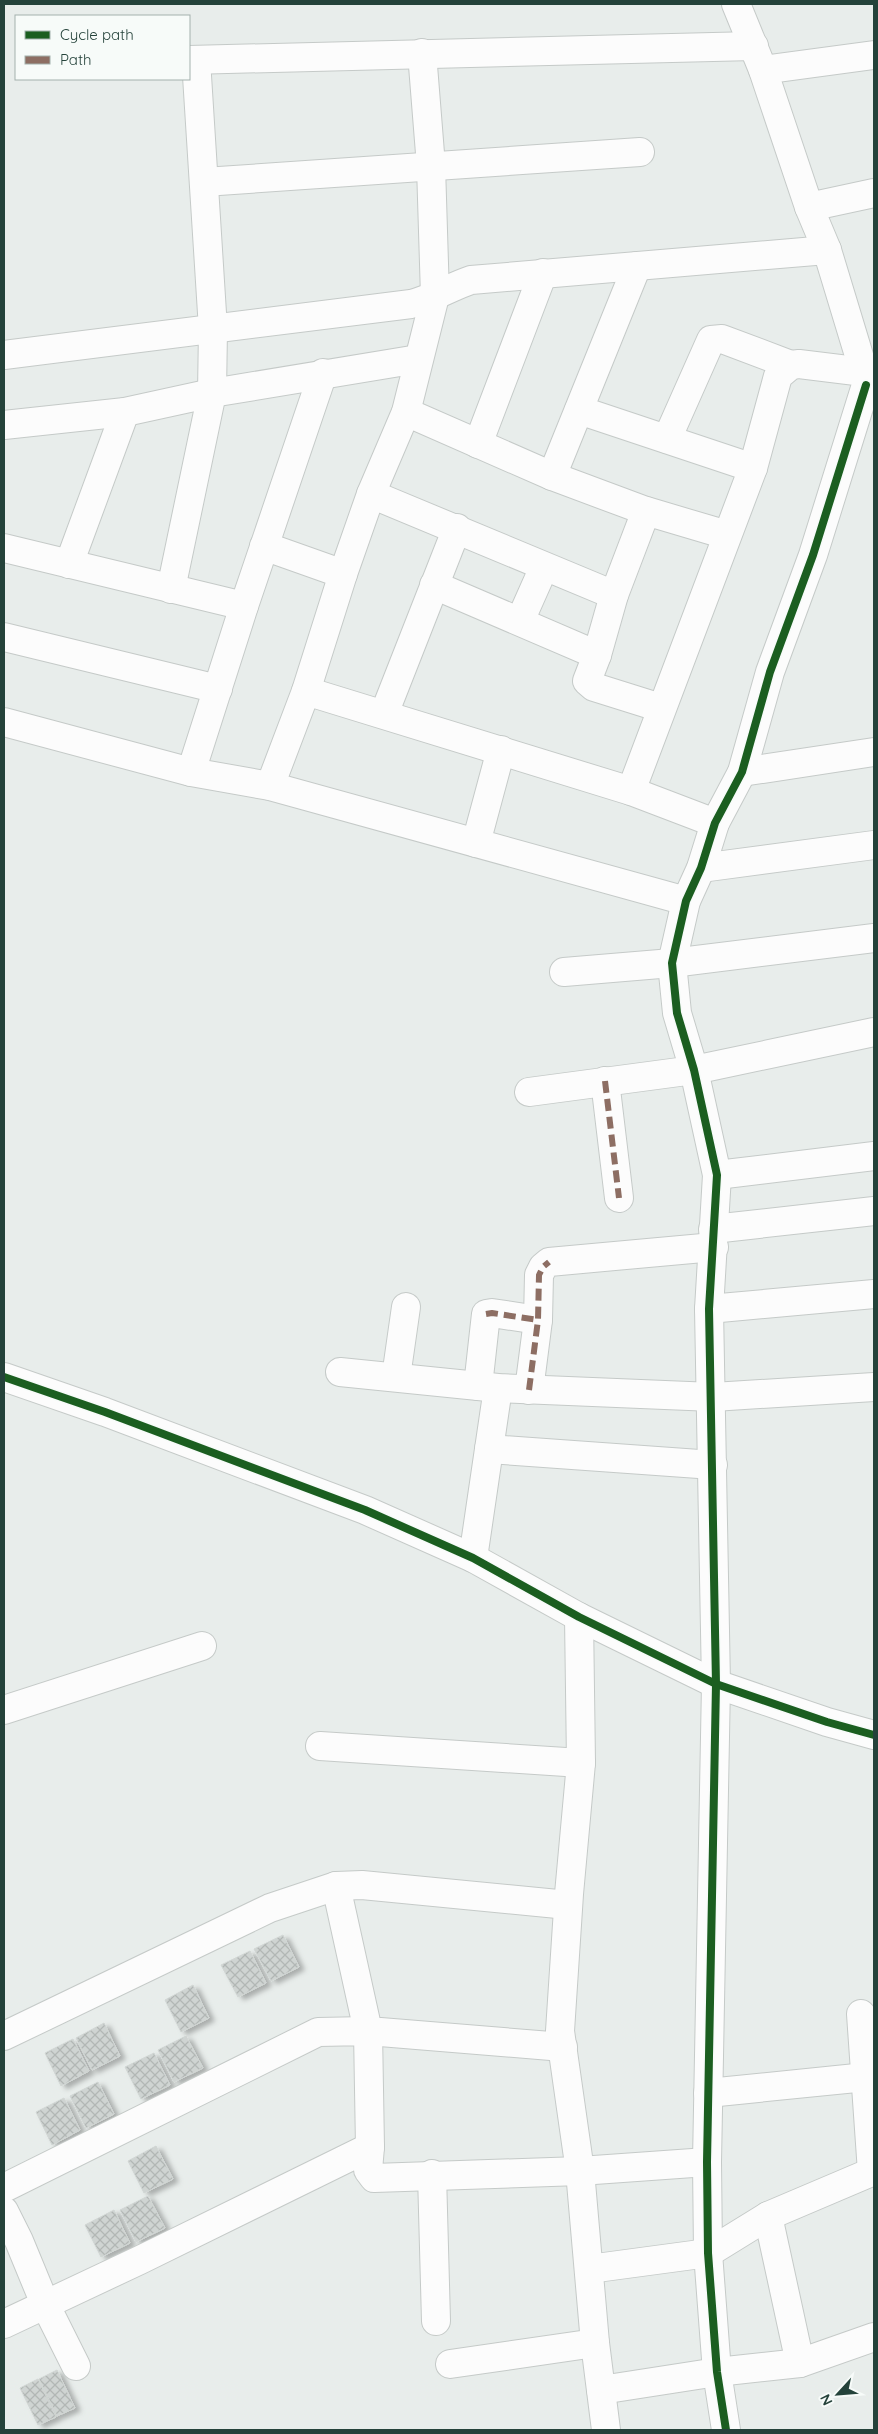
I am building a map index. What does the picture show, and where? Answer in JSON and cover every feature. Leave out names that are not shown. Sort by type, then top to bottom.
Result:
[{"type":"street","points":[[736,4],[758,58],[809,207],[827,250],[865,379],[874,424]]},
{"type":"street","points":[[270,786],[306,691],[343,574],[372,494],[406,412],[435,296],[431,166],[422,53]]},
{"type":"street","points":[[172,589],[212,393],[212,330],[204,182],[192,60],[422,53],[758,58],[874,55]]},
{"type":"street","points":[[204,182],[640,152]]},
{"type":"street","points":[[809,207],[874,193]]},
{"type":"street","points":[[4,355],[411,304],[471,280],[827,250]]},
{"type":"street","points":[[552,476],[637,266]]},
{"type":"street","points":[[478,444],[543,273]]},
{"type":"street","points":[[667,439],[711,340],[722,339],[791,365],[799,364],[865,379]]},
{"type":"street","points":[[4,425],[125,412],[212,393],[323,373],[418,359]]},
{"type":"street","points":[[631,790],[752,468],[778,376],[791,365]]},
{"type":"street","points":[[191,772],[244,606],[323,373]]},
{"type":"street","points":[[726,2430],[717,2372],[708,2253],[707,2162],[716,1684],[713,1397],[709,1309],[717,1175],[694,1070],[677,1013],[672,964],[686,901],[701,868],[715,823],[742,772],[770,672],[813,555],[865,379]]},
{"type":"street","points":[[579,410],[752,468]]},
{"type":"street","points":[[69,564],[125,412]]},
{"type":"street","points":[[406,412],[552,476],[646,511],[727,535]]},
{"type":"street","points":[[372,494],[614,595]]},
{"type":"street","points":[[646,511],[614,595],[597,655],[587,676],[590,685],[661,708]]},
{"type":"street","points":[[384,714],[457,528]]},
{"type":"street","points":[[264,546],[343,574]]},
{"type":"street","points":[[4,548],[244,606]]},
{"type":"street","points":[[520,622],[544,567]]},
{"type":"street","points":[[434,585],[597,655]]},
{"type":"street","points":[[4,637],[218,689]]},
{"type":"street","points":[[306,691],[631,790],[715,823]]},
{"type":"street","points":[[4,722],[191,772],[270,786],[686,901]]},
{"type":"street","points":[[476,843],[502,750]]},
{"type":"street","points":[[742,772],[874,752]]},
{"type":"street","points":[[701,868],[874,845]]},
{"type":"street","points":[[564,972],[672,964],[874,938]]},
{"type":"street","points":[[529,1092],[694,1070],[874,1032]]},
{"type":"street","points":[[605,1082],[619,1198]]},
{"type":"street","points":[[717,1175],[874,1156]]},
{"type":"street","points":[[529,1390],[538,1320],[540,1275],[543,1267],[549,1262],[714,1238],[874,1211]]},
{"type":"street","points":[[709,1309],[874,1294]]},
{"type":"street","points":[[396,1377],[406,1307]]},
{"type":"street","points":[[473,1558],[489,1449],[486,1314],[492,1313],[538,1320]]},
{"type":"street","points":[[340,1372],[529,1390],[713,1397],[874,1387]]},
{"type":"street","points":[[4,1377],[105,1412],[366,1510],[473,1558],[580,1617],[716,1684],[827,1722],[874,1735]]},
{"type":"street","points":[[489,1449],[713,1464]]},
{"type":"street","points":[[580,1617],[581,1762],[568,1905],[560,2031],[580,2171],[595,2343],[606,2430]]},
{"type":"street","points":[[4,1710],[202,1646]]},
{"type":"street","points":[[320,1746],[581,1762]]},
{"type":"street","points":[[4,2036],[270,1908],[336,1886],[362,1885],[568,1905]]},
{"type":"street","points":[[336,1886],[368,2031],[370,2147],[368,2170],[369,2174],[374,2178],[432,2174],[580,2171],[707,2162]]},
{"type":"street","points":[[589,2269],[708,2253],[768,2216],[873,2172],[861,2014]]},
{"type":"street","points":[[4,2188],[318,2032],[368,2031],[562,2047]]},
{"type":"street","points":[[708,2093],[866,2077]]},
{"type":"street","points":[[4,2324],[140,2260],[370,2147]]},
{"type":"street","points":[[432,2174],[436,2321]]},
{"type":"street","points":[[4,2211],[19,2241],[45,2304],[76,2366]]},
{"type":"street","points":[[768,2216],[800,2363]]},
{"type":"street","points":[[601,2390],[717,2372],[800,2363],[874,2337]]},
{"type":"street","points":[[450,2364],[595,2343]]},
{"type":"building","points":[[283,1935],[299,1967],[271,1981],[254,1949]]},
{"type":"building","points":[[250,1951],[266,1983],[238,1997],[221,1965]]},
{"type":"building","points":[[193,1985],[209,2018],[181,2032],[165,2000]]},
{"type":"building","points":[[104,2023],[120,2056],[92,2070],[76,2038]]},
{"type":"building","points":[[186,2036],[203,2068],[174,2082],[158,2050]]},
{"type":"building","points":[[73,2039],[89,2071],[61,2086],[45,2053]]},
{"type":"building","points":[[154,2053],[170,2085],[141,2099],[125,2067]]},
{"type":"building","points":[[98,2082],[114,2114],[86,2128],[70,2096]]},
{"type":"building","points":[[64,2098],[80,2130],[52,2145],[36,2112]]},
{"type":"building","points":[[156,2146],[173,2179],[144,2193],[128,2161]]},
{"type":"building","points":[[148,2196],[165,2228],[136,2242],[120,2210]]},
{"type":"building","points":[[114,2210],[130,2243],[101,2257],[85,2225]]},
{"type":"building","points":[[57,2370],[75,2408],[57,2416],[39,2379]]},
{"type":"building","points":[[38,2379],[56,2417],[38,2425],[20,2388]]},
{"type":"marked path","points":[[605,1081],[619,1198]]},
{"type":"marked path","points":[[529,1390],[538,1320],[539,1275],[543,1267],[549,1262]]},
{"type":"marked path","points":[[486,1314],[492,1313],[538,1320]]},
{"type":"cycle path","points":[[726,2430],[717,2372],[708,2253],[707,2162],[716,1684],[709,1309],[717,1175],[694,1070],[677,1013],[672,963],[686,901],[701,868],[715,823],[742,772],[770,672],[813,555],[866,385]]},
{"type":"cycle path","points":[[4,1377],[105,1412],[365,1510],[473,1558],[579,1617],[716,1684],[827,1722],[874,1735]]}]
